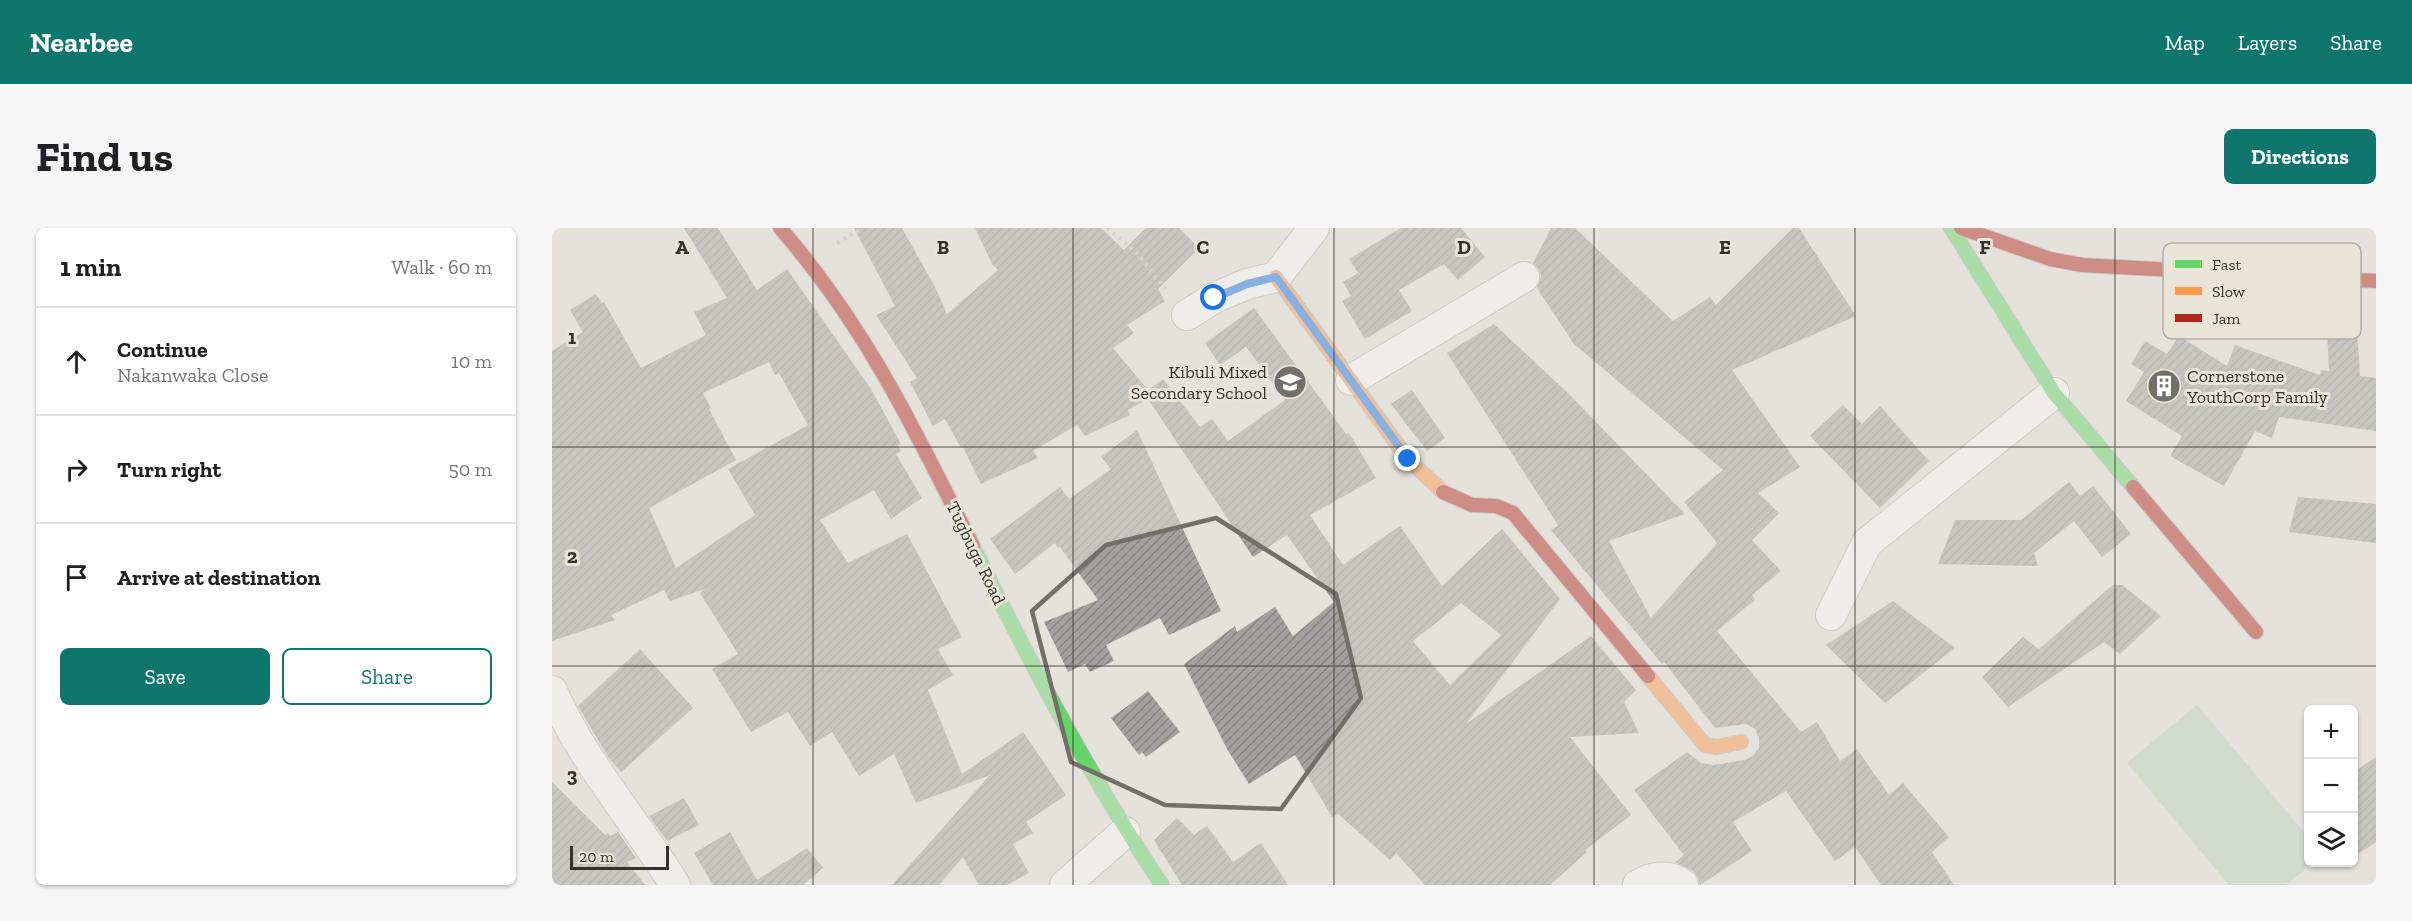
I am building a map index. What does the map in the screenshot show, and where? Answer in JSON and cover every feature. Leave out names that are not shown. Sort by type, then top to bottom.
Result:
[{"type":"street","name":"Tugbuga Road","points":[[780,228],[809,259],[857,328],[905,412],[1033,668],[1086,768],[1125,832],[1162,885]]},
{"type":"street","points":[[1187,315],[1214,298],[1239,287],[1276,277],[1314,228]]},
{"type":"street","points":[[1951,228],[2054,393],[2256,632]]},
{"type":"street","points":[[1961,228],[2050,259],[2082,265],[2163,269]]},
{"type":"street","points":[[1351,380],[1524,276]]},
{"type":"street","points":[[1276,277],[1408,459],[1443,492],[1472,506],[1496,506],[1513,513],[1705,745],[1717,747],[1741,742]]},
{"type":"street","points":[[2361,280],[2376,281]]},
{"type":"street","points":[[1831,615],[1867,543],[2054,393]]},
{"type":"street","points":[[552,692],[562,716],[591,764],[653,849],[675,885]]},
{"type":"street","points":[[1065,885],[1125,832]]},
{"type":"street","points":[[1638,885],[1662,876],[1683,885]]},
{"type":"path","points":[[1107,228],[1137,253],[1187,315]]},
{"type":"highlighted area","points":[[1216,518],[1336,594],[1361,698],[1281,809],[1165,805],[1071,762],[1032,611],[1106,545]]},
{"type":"green space","points":[[2197,705],[2304,832],[2304,867],[2308,867],[2286,885],[2229,885],[2127,763]]},
{"type":"building","points":[[684,228],[718,228],[757,290],[787,269],[871,389],[901,444],[898,445],[901,451],[896,454],[922,498],[891,519],[874,490],[820,520],[848,563],[907,534],[962,637],[938,649],[953,675],[928,690],[962,774],[1023,732],[1066,795],[1026,822],[1033,833],[1013,844],[1029,873],[1007,885],[979,885],[963,857],[939,885],[892,885],[990,775],[916,803],[894,754],[859,776],[832,732],[810,746],[788,712],[751,732],[712,669],[738,654],[700,593],[705,589],[670,601],[664,590],[611,615],[615,620],[552,641],[552,351],[583,332],[570,310],[596,294],[602,303],[604,302],[641,368],[706,335],[694,312],[727,298]],"holes":[[[769,362],[775,375],[779,373],[808,425],[728,469],[755,515],[676,568],[649,508],[736,460],[703,393]]]},
{"type":"building","points":[[854,228],[902,228],[935,287],[947,314],[998,270],[992,264],[975,228],[1101,228],[1124,250],[1146,228],[1179,228],[1199,248],[1158,289],[1165,301],[1127,325],[1134,333],[1113,348],[1148,390],[1163,379],[1200,427],[1212,419],[1228,441],[1285,400],[1246,347],[1220,365],[1205,343],[1254,308],[1347,435],[1349,433],[1376,478],[1310,515],[1343,565],[1400,526],[1442,586],[1502,529],[1560,599],[1466,724],[1591,636],[1636,690],[1624,702],[1639,733],[1570,737],[1631,815],[1585,850],[1587,852],[1550,885],[1425,885],[1396,853],[1390,860],[1338,814],[1332,817],[1295,755],[1249,784],[1227,749],[1184,664],[1235,626],[1237,632],[1275,607],[1293,636],[1334,602],[1287,535],[1253,557],[1148,399],[1128,410],[1130,415],[1085,436],[1077,425],[1033,451],[1038,458],[981,484],[963,447],[961,448],[945,419],[933,426],[910,382],[917,378],[876,315],[895,306]],"holes":[[[1461,603],[1501,635],[1450,685],[1413,641]]]},
{"type":"building","points":[[1401,228],[1461,228],[1485,257],[1458,280],[1444,264],[1399,290],[1412,311],[1365,339],[1342,301],[1351,296],[1343,282],[1358,273],[1349,259]]},
{"type":"building","points":[[1551,228],[1575,228],[1673,321],[1710,297],[1716,305],[1793,228],[1799,228],[1856,316],[1732,370],[1800,467],[1758,493],[1779,513],[1752,540],[1781,571],[1752,595],[1755,600],[1717,631],[1801,732],[1817,722],[1840,761],[1857,749],[1889,795],[1903,783],[1949,837],[1932,852],[1954,885],[1881,885],[1855,847],[1835,861],[1786,791],[1733,822],[1752,851],[1700,885],[1693,871],[1675,862],[1684,855],[1634,790],[1687,752],[1701,763],[1714,765],[1745,760],[1753,756],[1759,748],[1759,738],[1755,729],[1746,724],[1715,728],[1664,662],[1662,664],[1551,530],[1558,525],[1447,353],[1494,324],[1570,395],[1685,514],[1609,541],[1651,618],[1717,543],[1684,502],[1723,470],[1574,344],[1537,288],[1541,276],[1539,269],[1533,263]]},
{"type":"building","points":[[2177,339],[2184,339],[2227,366],[2235,345],[2320,375],[2321,370],[2329,371],[2327,339],[2358,339],[2360,376],[2376,378],[2376,431],[2279,417],[2272,438],[2255,431],[2224,486],[2170,456],[2182,436],[2126,401],[2144,372],[2131,364],[2145,341],[2167,354]]},
{"type":"building","points":[[1412,390],[1445,438],[1427,451],[1391,404]]},
{"type":"building","points":[[1843,405],[1862,424],[1880,406],[1929,461],[1880,508],[1810,436]]},
{"type":"building","points":[[1137,430],[1221,611],[1169,635],[1160,618],[1106,645],[1114,661],[1090,672],[1085,664],[1068,672],[1044,622],[1098,600],[1055,543],[1015,574],[990,539],[1060,487],[1069,499],[1111,469],[1101,457]]},
{"type":"building","points":[[2069,482],[2080,496],[2093,486],[2131,534],[2102,557],[2074,521],[2034,553],[2038,566],[1938,564],[1955,520],[2021,520]]},
{"type":"building","points":[[2298,497],[2376,504],[2376,543],[2289,532]]},
{"type":"building","points":[[2113,585],[2122,585],[2161,616],[2120,654],[2104,642],[2008,707],[1982,677],[2023,637],[2039,649]]},
{"type":"building","points":[[1893,601],[1955,648],[1885,703],[1826,645]]},
{"type":"building","points":[[640,649],[693,708],[621,772],[608,757],[578,706]]},
{"type":"building","points":[[1148,691],[1180,732],[1146,757],[1142,752],[1139,755],[1111,718]]},
{"type":"building","points":[[2376,757],[2376,842],[2358,854],[2358,813],[2358,769]]},
{"type":"building","points":[[552,782],[605,835],[608,833],[610,836],[618,832],[636,858],[627,862],[645,885],[552,885]]},
{"type":"building","points":[[684,798],[699,825],[667,841],[649,816]]},
{"type":"building","points":[[1177,818],[1194,835],[1207,826],[1233,862],[1261,843],[1288,885],[1182,885],[1154,840]]},
{"type":"building","points":[[730,832],[757,880],[807,848],[823,868],[803,885],[713,885],[694,853]]},
{"type":"traffic: fast","points":[[1951,228],[2054,393],[2133,487]]},
{"type":"traffic: fast","points":[[973,546],[1062,719],[1110,803],[1162,885]]},
{"type":"traffic: slow","points":[[1276,277],[1408,459],[1443,492]]},
{"type":"traffic: slow","points":[[1648,676],[1705,745],[1717,747],[1741,742]]},
{"type":"traffic: jam","points":[[780,228],[838,303],[863,341],[909,421],[973,546]]},
{"type":"traffic: jam","points":[[1961,228],[2050,259],[2082,265],[2163,269]]},
{"type":"traffic: jam","points":[[2361,280],[2376,281]]},
{"type":"traffic: jam","points":[[2133,487],[2256,632]]},
{"type":"traffic: jam","points":[[1443,492],[1472,505],[1496,506],[1513,513],[1648,676]]},
{"type":"place","name":"Kibuli Mixed Secondary School","points":[[1290,382]]},
{"type":"place","name":"Cornerstone YouthCorp Family","points":[[2164,386]]},
{"type":"route","points":[[1214,298],[1247,284],[1276,277],[1408,459]]}]
